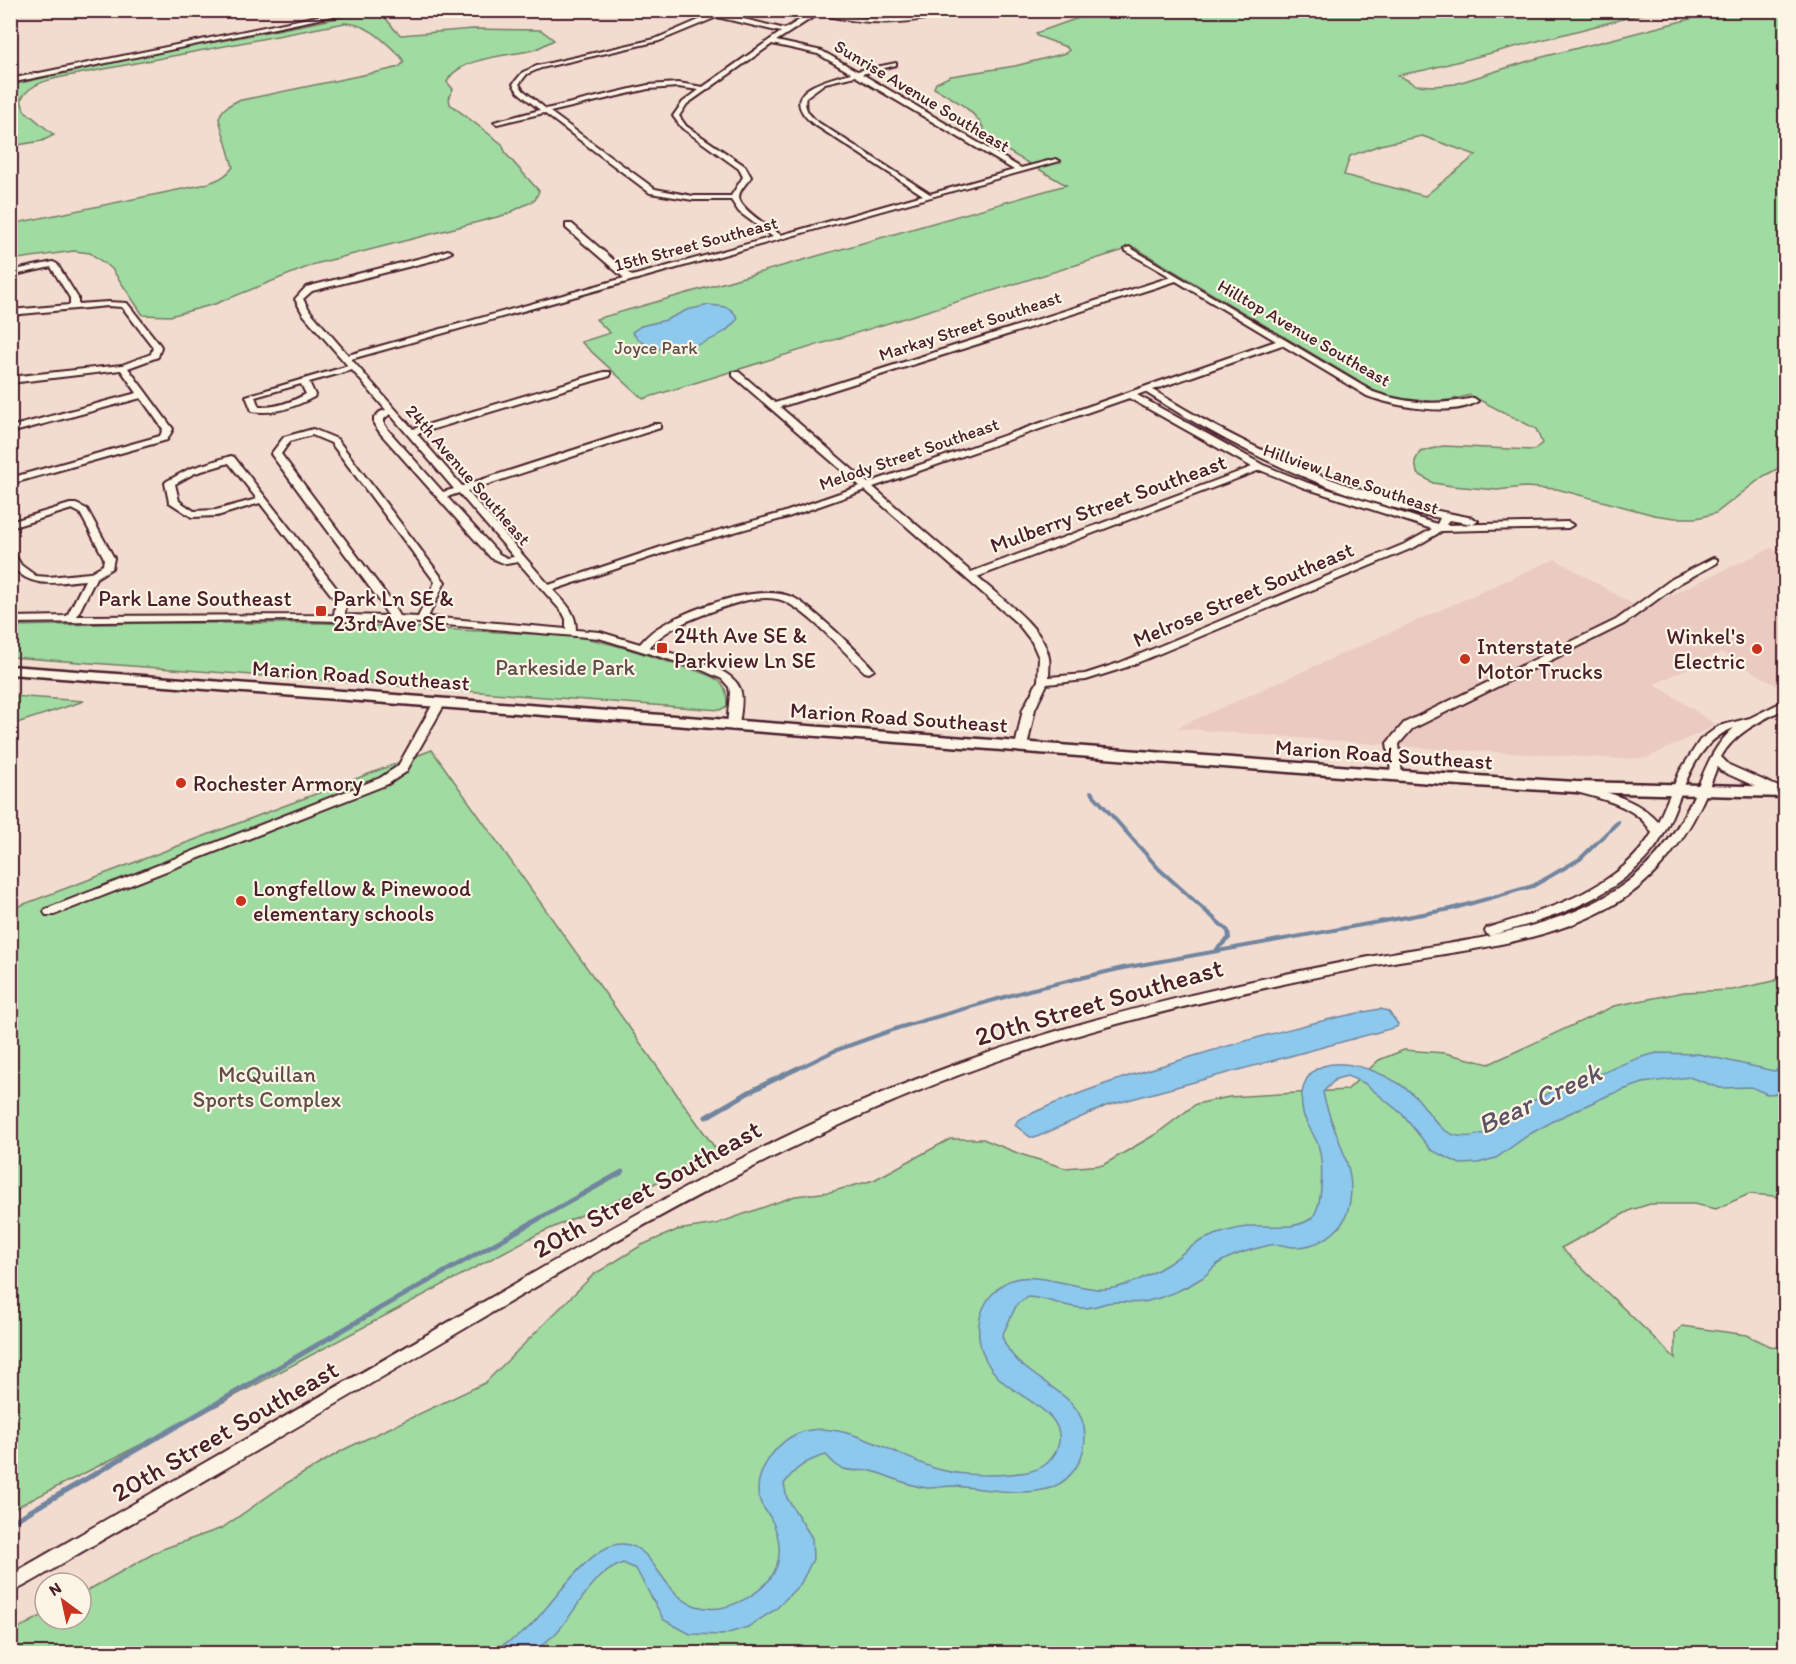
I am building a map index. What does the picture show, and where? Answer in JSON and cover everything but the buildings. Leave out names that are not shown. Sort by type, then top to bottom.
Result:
[{"type":"main road","name":"Marion Road Southeast","points":[[10,670],[1396,776],[1576,787],[1782,792]]},
{"type":"street","points":[[10,81],[359,10]]},
{"type":"street","points":[[728,10],[657,40],[548,64],[525,73],[519,79],[517,88],[544,111],[653,191],[686,197],[734,198]]},
{"type":"street","points":[[734,198],[746,180],[746,173],[684,127],[676,116],[685,104],[786,31],[818,11],[859,21],[886,22],[909,20],[951,10]]},
{"type":"street","points":[[718,15],[786,31]]},
{"type":"street","name":"Sunrise Avenue Southeast","points":[[772,42],[820,52],[1020,171]]},
{"type":"street","points":[[894,64],[814,86],[801,102],[803,112],[814,122],[929,196]]},
{"type":"street","points":[[497,122],[648,87],[678,85],[705,89]]},
{"type":"street","name":"15th Street Southeast","points":[[345,358],[1056,161]]},
{"type":"street","points":[[734,198],[742,210],[780,238]]},
{"type":"street","points":[[568,226],[630,279]]},
{"type":"street","name":"Hilltop Avenue Southeast","points":[[1129,249],[1364,391],[1385,400],[1432,408],[1474,401]]},
{"type":"street","name":"24th Avenue Southeast","points":[[448,252],[309,289],[299,299],[301,306],[570,617],[571,631]]},
{"type":"street","points":[[10,274],[53,264],[74,298],[74,307]]},
{"type":"street","name":"Markay Street Southeast","points":[[774,406],[1177,278]]},
{"type":"street","points":[[10,313],[124,305],[157,347],[155,355],[123,367],[10,380]]},
{"type":"street","name":"Melody Street Southeast","points":[[546,589],[677,545],[764,521],[1281,342]]},
{"type":"street","points":[[11,480],[164,438],[168,429],[123,367]]},
{"type":"street","points":[[304,381],[311,395],[295,404],[262,410],[255,409],[250,396],[353,367]]},
{"type":"street","points":[[410,433],[607,374]]},
{"type":"street","points":[[736,374],[970,576],[1022,622],[1037,640],[1044,658],[1043,681],[1029,709],[1021,747]]},
{"type":"street","name":"Hillview Lane Southeast","points":[[1146,388],[1216,431],[1277,461],[1382,500],[1445,517],[1507,525]]},
{"type":"street","points":[[10,430],[144,394]]},
{"type":"street","name":"Hillview Lane Southeast","points":[[1130,394],[1260,467],[1305,485],[1440,528],[1568,525]]},
{"type":"street","points":[[392,411],[383,414],[379,418],[379,424],[495,556],[506,561],[519,559]]},
{"type":"street","points":[[441,496],[657,426]]},
{"type":"street","points":[[395,620],[384,599],[276,454],[286,439],[313,432],[334,441],[433,572],[440,582],[422,620]]},
{"type":"street","points":[[262,500],[217,513],[192,514],[174,502],[170,483],[192,471],[231,459],[341,601],[339,619]]},
{"type":"street","name":"Mulberry Street Southeast","points":[[970,576],[1260,467]]},
{"type":"street","name":"Park Lane Southeast","points":[[10,525],[73,506],[84,511],[109,558],[108,566],[92,576],[49,580],[33,579],[17,567],[10,555]]},
{"type":"street","points":[[1440,528],[1445,517]]},
{"type":"street","name":"Melrose Street Southeast","points":[[1043,681],[1076,679],[1111,670],[1411,545],[1430,536],[1440,528]]},
{"type":"street","points":[[1396,776],[1393,742],[1408,726],[1560,654],[1620,622],[1676,580],[1713,561]]},
{"type":"street","name":"Park Lane Southeast","points":[[71,618],[92,576]]},
{"type":"street","points":[[643,647],[657,633],[680,621],[743,598],[777,596],[794,601],[802,607],[869,670]]},
{"type":"street","name":"Park Lane Southeast","points":[[10,620],[71,618],[422,620],[571,631]]},
{"type":"street","points":[[571,631],[600,635],[643,647],[704,667],[731,681],[737,703],[733,726]]},
{"type":"street","points":[[50,912],[384,781],[402,769],[440,702]]},
{"type":"street","name":"20th Street Southeast","points":[[1360,963],[1519,933],[1560,922],[1595,909],[1635,884],[1659,864],[1684,830],[1715,758],[1730,738],[1785,704]]},
{"type":"street","name":"20th Street Southeast","points":[[10,1585],[660,1207],[824,1124],[947,1073],[1054,1037],[1184,1002],[1360,963],[1524,923],[1557,910],[1596,890],[1626,870],[1647,850],[1659,834],[1690,766],[1706,740],[1722,729],[1756,720]]},
{"type":"street","points":[[1715,758],[1725,768],[1782,792]]},
{"type":"street","points":[[1576,787],[1646,815],[1659,834]]},
{"type":"shaded area","points":[[1771,548],[1785,556],[1785,691],[1721,652],[1655,684],[1716,725],[1647,758],[1620,759],[1437,749],[1176,728],[1555,559],[1641,609]]},
{"type":"green space","points":[[375,11],[384,16],[401,35],[473,29],[541,30],[554,40],[533,50],[473,62],[462,67],[447,82],[453,89],[449,97],[450,104],[502,144],[506,154],[539,191],[535,200],[505,215],[315,264],[215,304],[170,316],[143,315],[112,269],[90,253],[74,251],[11,260],[11,224],[202,185],[223,176],[233,167],[219,119],[223,110],[237,101],[387,70],[399,67],[404,62],[376,34],[361,26],[345,23],[54,79],[32,88],[21,99],[24,110],[54,135],[42,141],[11,146],[11,85],[153,54]]},
{"type":"green space","name":"Joyce Park","points":[[1098,11],[1654,11],[1398,75],[1416,85],[1434,86],[1455,84],[1535,59],[1721,11],[1785,11],[1785,465],[1764,476],[1716,513],[1697,518],[1654,515],[1557,489],[1524,487],[1497,490],[1433,483],[1417,473],[1415,461],[1420,452],[1443,446],[1534,450],[1542,443],[1536,429],[1470,395],[1447,400],[1424,401],[1401,399],[1378,393],[1134,247],[643,399],[581,342],[610,333],[596,319],[1066,185],[987,139],[980,122],[974,115],[934,88],[936,83],[951,76],[1015,66],[1066,53],[1069,50],[1037,36],[1036,33]],"holes":[[[1422,136],[1476,155],[1425,196],[1344,175],[1350,156],[1380,145]]]},
{"type":"green space","name":"Parkeside Park","points":[[324,623],[573,636],[627,649],[710,676],[724,686],[727,706],[720,710],[11,657],[11,626]]},
{"type":"green space","points":[[11,696],[84,701],[11,725]]},
{"type":"green space","name":"McQuillan Sports Complex","points":[[432,750],[720,1155],[538,1234],[182,1424],[11,1510],[11,909]]},
{"type":"green space","points":[[1785,975],[1785,1201],[1775,1196],[1749,1194],[1716,1209],[1694,1204],[1650,1204],[1631,1210],[1561,1248],[1675,1358],[1675,1334],[1682,1326],[1747,1335],[1770,1346],[1785,1349],[1785,1653],[11,1654],[10,1633],[33,1621],[33,1631],[93,1631],[93,1587],[160,1550],[222,1528],[287,1483],[345,1449],[485,1383],[593,1275],[642,1245],[677,1230],[716,1224],[795,1196],[830,1192],[874,1180],[950,1139],[983,1139],[1020,1154],[1065,1168],[1103,1165],[1156,1134],[1196,1104],[1229,1097],[1347,1090],[1379,1060],[1404,1050],[1445,1053],[1489,1064],[1614,1006],[1684,992],[1732,990],[1774,981]]},
{"type":"water","points":[[709,305],[730,309],[738,319],[724,332],[702,343],[676,349],[663,349],[651,347],[632,332],[641,326]]},
{"type":"water","points":[[1380,1009],[1388,1011],[1398,1024],[1397,1027],[1106,1106],[1037,1137],[1030,1137],[1015,1125],[1018,1120],[1104,1084],[1286,1030]]},
{"type":"water","points":[[1657,1053],[1698,1054],[1774,1071],[1785,1067],[1785,1093],[1767,1094],[1751,1087],[1720,1088],[1689,1077],[1643,1083],[1609,1095],[1559,1118],[1530,1134],[1496,1158],[1478,1163],[1460,1164],[1431,1150],[1402,1114],[1364,1083],[1347,1076],[1336,1079],[1323,1092],[1348,1166],[1351,1197],[1344,1221],[1325,1239],[1301,1247],[1273,1244],[1237,1254],[1219,1263],[1189,1285],[1169,1295],[1143,1302],[1112,1302],[1084,1308],[1028,1297],[1017,1304],[1002,1336],[1010,1352],[1021,1364],[1063,1395],[1074,1406],[1082,1420],[1085,1437],[1083,1452],[1072,1473],[1066,1479],[1053,1487],[1030,1492],[954,1486],[927,1488],[870,1471],[844,1469],[826,1455],[802,1465],[784,1484],[787,1498],[812,1538],[813,1559],[801,1583],[776,1609],[748,1627],[722,1635],[690,1634],[664,1620],[636,1569],[623,1563],[611,1569],[593,1584],[557,1632],[532,1653],[485,1653],[512,1640],[526,1630],[584,1565],[610,1546],[623,1544],[636,1548],[646,1556],[674,1591],[685,1601],[700,1607],[727,1607],[753,1594],[774,1573],[779,1557],[777,1533],[760,1501],[758,1491],[762,1470],[782,1444],[799,1433],[815,1429],[850,1434],[934,1468],[962,1474],[1019,1473],[1042,1467],[1057,1449],[1059,1437],[1057,1427],[1042,1409],[1002,1381],[986,1360],[981,1348],[979,1323],[988,1300],[997,1289],[1019,1278],[1031,1277],[1097,1289],[1115,1288],[1152,1273],[1173,1261],[1196,1243],[1218,1234],[1253,1226],[1296,1225],[1309,1220],[1314,1215],[1320,1197],[1321,1165],[1318,1144],[1303,1113],[1302,1092],[1307,1079],[1316,1069],[1335,1064],[1347,1064],[1374,1071],[1409,1091],[1440,1127],[1452,1134],[1467,1136],[1499,1127],[1519,1112],[1525,1104],[1545,1096],[1558,1087],[1583,1081]]},
{"type":"waterway","points":[[1091,792],[1159,869],[1228,931],[1229,938],[1217,949]]},
{"type":"waterway","points":[[795,1070],[834,1051],[898,1028],[1029,990],[1123,968],[1451,909],[1533,886],[1580,859],[1618,822]]},
{"type":"waterway","points":[[706,1117],[798,1068]]},
{"type":"waterway","points":[[10,1523],[379,1309],[622,1172]]},
{"type":"place","name":"Park Ln SE & 23rd Ave SE","points":[[321,611]]},
{"type":"place","name":"24th Ave SE & Parkview Ln SE","points":[[662,648]]},
{"type":"place","name":"Winkel's Electric","points":[[1757,649]]},
{"type":"place","name":"Interstate Motor Trucks","points":[[1465,659]]},
{"type":"place","name":"Rochester Armory","points":[[181,783]]},
{"type":"place","name":"Longfellow & Pinewood elementary schools","points":[[241,901]]},
{"type":"water label","name":"Bear Creek","points":[[1539,1098]]}]
